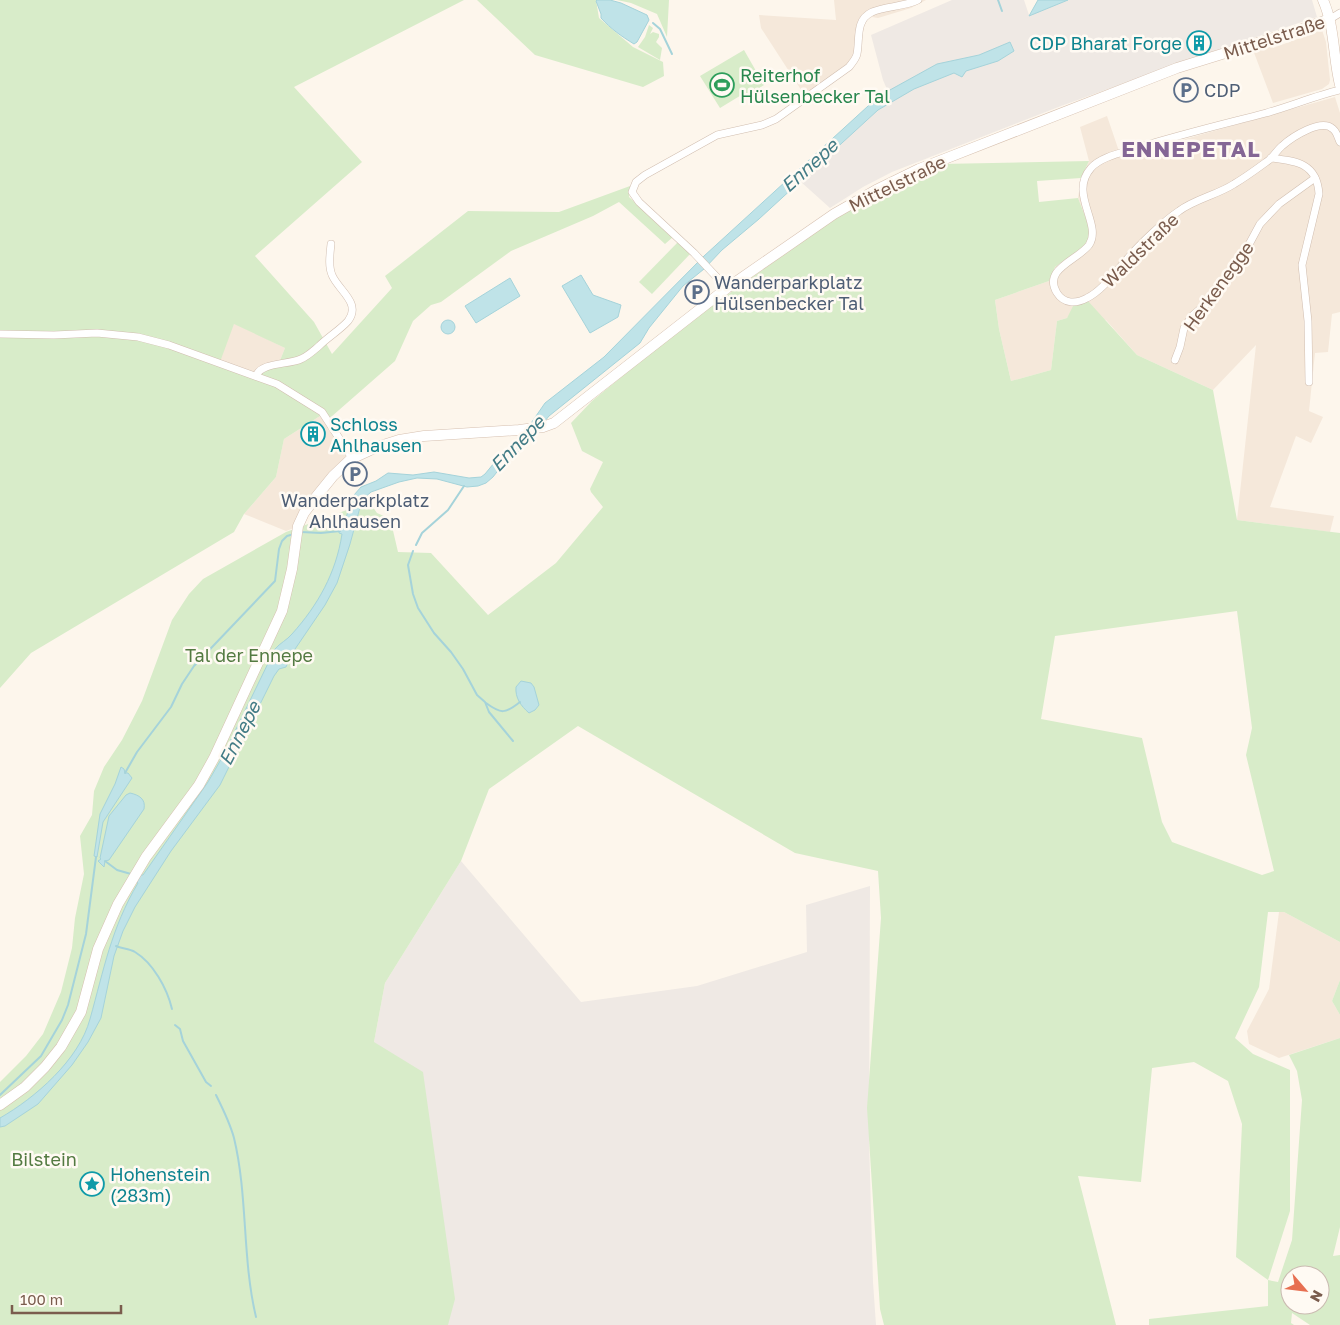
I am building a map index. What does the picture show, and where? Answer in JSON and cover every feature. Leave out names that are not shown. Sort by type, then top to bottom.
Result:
[{"type":"street","points":[[728,288],[694,253],[639,202],[632,192],[636,182],[645,175],[717,135],[762,125],[776,119],[849,67],[857,56],[860,26],[867,15],[874,11],[893,8],[918,0]]},
{"type":"street","points":[[1323,0],[1330,18],[1340,85]]},
{"type":"street","name":"Mittelstraße","points":[[0,1105],[17,1094],[45,1068],[70,1032],[80,1012],[105,932],[118,904],[134,875],[199,785],[214,758],[282,611],[292,569],[298,526],[304,513],[333,476],[352,458],[398,440],[424,436],[519,430],[543,427],[554,423],[636,357],[728,288],[834,214],[876,190],[919,169],[1177,68],[1299,30],[1340,13]]},
{"type":"street","name":"Waldstraße","points":[[1340,90],[1280,109],[1191,132],[1112,156],[1092,166],[1086,177],[1083,199],[1093,229],[1093,237],[1080,254],[1058,269],[1054,275],[1053,282],[1058,294],[1062,299],[1072,302],[1081,301],[1099,290],[1133,252],[1179,210],[1233,185],[1271,158],[1282,145],[1298,134],[1313,127],[1324,125],[1333,128],[1340,142]]},
{"type":"street","points":[[1271,158],[1301,163],[1312,172],[1318,186],[1319,194],[1302,265],[1308,321],[1309,382]]},
{"type":"street","name":"Herkenegge","points":[[1175,360],[1184,328],[1192,316],[1214,298],[1246,250],[1260,224],[1279,204],[1315,178]]},
{"type":"street","points":[[256,376],[262,369],[291,363],[310,354],[349,320],[353,311],[352,304],[332,276],[330,270],[330,244]]},
{"type":"street","points":[[0,334],[54,335],[97,333],[138,337],[169,345],[277,384],[322,412],[352,458]]},
{"type":"shaded area","points":[[834,0],[926,0],[911,8],[878,18],[872,17],[867,20],[863,28],[861,50],[854,54],[851,61],[805,96],[761,28],[759,15],[836,20]]},
{"type":"shaded area","name":"CDP Bharat Forge","points":[[952,0],[1024,0],[1029,15],[1068,0],[1312,0],[1317,17],[1199,56],[1061,106],[892,172],[863,187],[830,208],[801,182],[878,110],[892,101],[883,80],[871,35]]},
{"type":"shaded area","points":[[1322,30],[1326,42],[1329,84],[1322,89],[1273,103],[1253,50],[1272,46],[1273,48]]},
{"type":"shaded area","points":[[1335,97],[1340,113],[1340,312],[1332,314],[1328,352],[1315,353],[1309,411],[1323,417],[1311,443],[1296,436],[1270,507],[1334,516],[1330,532],[1237,520],[1256,345],[1213,390],[1137,355],[1106,320],[1071,312],[1067,318],[1057,321],[1051,370],[1011,381],[999,329],[995,300],[1049,281],[1055,267],[1083,247],[1089,226],[1078,198],[1081,179],[1089,161],[1080,127],[1107,116],[1121,157]]},
{"type":"shaded area","points":[[234,323],[285,348],[279,363],[253,373],[219,362]]},
{"type":"shaded area","points":[[320,416],[346,457],[325,482],[294,528],[286,531],[244,514],[276,477],[284,439]]},
{"type":"shaded area","points":[[461,861],[581,1002],[697,986],[807,952],[806,905],[870,886],[869,1140],[876,1325],[447,1325],[374,1042],[385,983]]},
{"type":"shaded area","points":[[1279,912],[1284,912],[1340,942],[1340,980],[1332,1001],[1340,1015],[1340,1038],[1279,1058],[1249,1044],[1247,1031],[1269,989]]},
{"type":"green space","points":[[0,0],[464,0],[294,87],[362,162],[255,256],[314,322],[332,354],[392,288],[385,276],[468,211],[559,212],[630,186],[629,197],[673,237],[665,244],[619,202],[593,216],[511,251],[441,302],[431,305],[413,321],[395,361],[331,417],[320,416],[284,439],[276,477],[244,514],[234,532],[31,653],[0,688]],"holes":[[[234,324],[285,348],[279,363],[253,373],[220,362]]]},
{"type":"green space","points":[[477,0],[596,0],[599,18],[633,47],[663,62],[664,76],[643,87],[535,55]]},
{"type":"green space","points":[[617,0],[669,0],[667,37],[657,14],[631,3]]},
{"type":"green space","points":[[649,25],[653,28],[650,34],[653,32],[659,34],[656,42],[662,48],[660,60],[638,47],[645,37]]},
{"type":"green space","points":[[744,50],[764,85],[745,97],[743,94],[720,108],[700,76]]},
{"type":"green space","points":[[1089,161],[1081,178],[1037,181],[1039,202],[1078,198],[1089,226],[1090,237],[1083,247],[1055,267],[1049,281],[995,300],[999,329],[1011,381],[1051,370],[1057,321],[1067,318],[1073,306],[1088,301],[1137,355],[1213,390],[1237,520],[1340,533],[1340,942],[1284,912],[1268,912],[1259,987],[1235,1038],[1253,1054],[1290,1070],[1290,1211],[1268,1280],[1236,1257],[1242,1124],[1228,1081],[1194,1062],[1152,1068],[1141,1182],[1078,1176],[1116,1325],[884,1325],[880,1309],[867,1108],[881,918],[878,871],[795,853],[578,726],[489,789],[461,861],[385,983],[374,1042],[423,1072],[455,1299],[448,1325],[0,1325],[0,1082],[26,1056],[43,1034],[61,992],[72,948],[75,918],[84,874],[80,836],[92,815],[94,791],[104,767],[122,740],[142,701],[172,620],[189,594],[203,579],[286,532],[366,503],[391,522],[398,552],[431,553],[488,615],[556,563],[603,507],[590,489],[603,462],[582,451],[571,423],[592,401],[685,325],[837,217],[892,186],[941,164]],"holes":[[[1237,611],[1252,728],[1246,755],[1274,871],[1262,875],[1172,842],[1162,822],[1142,738],[1041,719],[1055,636]]]},
{"type":"green space","points":[[679,241],[691,253],[652,294],[639,282]]},
{"type":"green space","points":[[1340,980],[1340,1015],[1332,1001]]},
{"type":"green space","points":[[1340,1038],[1340,1227],[1333,1256],[1340,1255],[1340,1325],[1310,1325],[1295,1315],[1330,1315],[1330,1265],[1284,1265],[1292,1240],[1302,1100],[1297,1071],[1289,1055]]},
{"type":"green space","points":[[1280,1276],[1280,1315],[1292,1315],[1291,1323],[1294,1325],[1149,1325],[1149,1319],[1268,1306],[1268,1280],[1278,1282]]},
{"type":"water","points":[[597,0],[610,0],[621,3],[647,15],[649,20],[637,42],[634,44],[616,32],[601,18]]},
{"type":"water","points":[[1038,0],[1068,0],[1029,16]]},
{"type":"water","name":"Ennepe","points":[[1010,42],[1014,51],[998,61],[966,71],[962,77],[954,73],[914,89],[878,110],[683,286],[649,328],[640,343],[549,416],[522,449],[507,459],[486,483],[467,487],[437,479],[417,478],[371,492],[362,500],[337,583],[325,605],[291,655],[286,667],[279,669],[274,676],[220,785],[171,851],[135,907],[123,931],[114,956],[101,1018],[88,1042],[72,1065],[38,1104],[5,1126],[0,1127],[0,1118],[41,1089],[66,1063],[76,1049],[90,1019],[115,933],[138,883],[136,881],[139,875],[143,875],[208,782],[223,756],[275,649],[292,634],[318,600],[335,562],[342,534],[339,533],[339,529],[343,526],[354,495],[361,487],[376,481],[388,473],[413,475],[434,472],[469,478],[481,477],[503,452],[518,442],[545,403],[604,357],[704,256],[879,96],[937,64],[979,55]]},
{"type":"water","points":[[581,275],[593,295],[621,305],[618,317],[590,333],[562,286]]},
{"type":"water","points":[[510,278],[520,296],[476,323],[465,306]]},
{"type":"water","points":[[448,320],[453,322],[455,327],[453,332],[448,334],[443,332],[441,327],[443,322]]},
{"type":"water","points":[[521,681],[531,683],[534,687],[539,705],[529,713],[521,705],[516,695],[516,687]]},
{"type":"water","points":[[121,767],[132,778],[103,822],[97,857],[94,856],[100,814]]},
{"type":"water","points":[[130,793],[141,798],[144,803],[144,809],[109,860],[105,861],[104,867],[98,861],[101,859],[109,816],[126,795]]},
{"type":"waterway","points":[[998,0],[1002,11]]},
{"type":"waterway","points":[[653,23],[660,29],[672,54]]},
{"type":"waterway","points":[[416,545],[422,533],[448,510],[464,486]]},
{"type":"waterway","points":[[301,532],[321,533],[340,531]]},
{"type":"waterway","points":[[125,773],[137,752],[171,707],[182,684],[194,666],[275,581],[279,549],[282,541],[287,536],[294,534]]},
{"type":"waterway","points":[[413,551],[408,565],[413,594],[418,608],[434,633],[463,669],[477,695],[485,702],[489,712],[513,741]]},
{"type":"waterway","points":[[486,703],[499,711],[503,711],[510,709],[520,702]]},
{"type":"waterway","points":[[0,1095],[41,1056],[62,1020],[68,1005],[86,934],[96,857]]},
{"type":"waterway","points":[[105,861],[117,870],[131,874]]},
{"type":"waterway","points":[[116,946],[133,951],[148,963],[163,985],[172,1009]]},
{"type":"waterway","points":[[175,1025],[180,1029],[183,1041],[206,1082],[211,1086]]},
{"type":"waterway","points":[[216,1095],[234,1138],[238,1160],[249,1273],[256,1317]]},
{"type":"place","name":"CDP Bharat Forge","points":[[1199,43]]},
{"type":"place","name":"Reiterhof Hülsenbecker Tal","points":[[722,85]]},
{"type":"place","name":"CDP","points":[[1186,90]]},
{"type":"place","name":"Wanderparkplatz Hülsenbecker Tal","points":[[697,292]]},
{"type":"place","name":"Schloss Ahlhausen","points":[[313,434]]},
{"type":"place","name":"Wanderparkplatz Ahlhausen","points":[[355,474]]},
{"type":"place","name":"Hohenstein (283m)","points":[[92,1184]]},
{"type":"district","name":"ENNEPETAL","points":[[1191,148]]},
{"type":"park label","name":"Tal der Ennepe","points":[[249,655]]},
{"type":"park label","name":"Bilstein","points":[[44,1159]]}]
